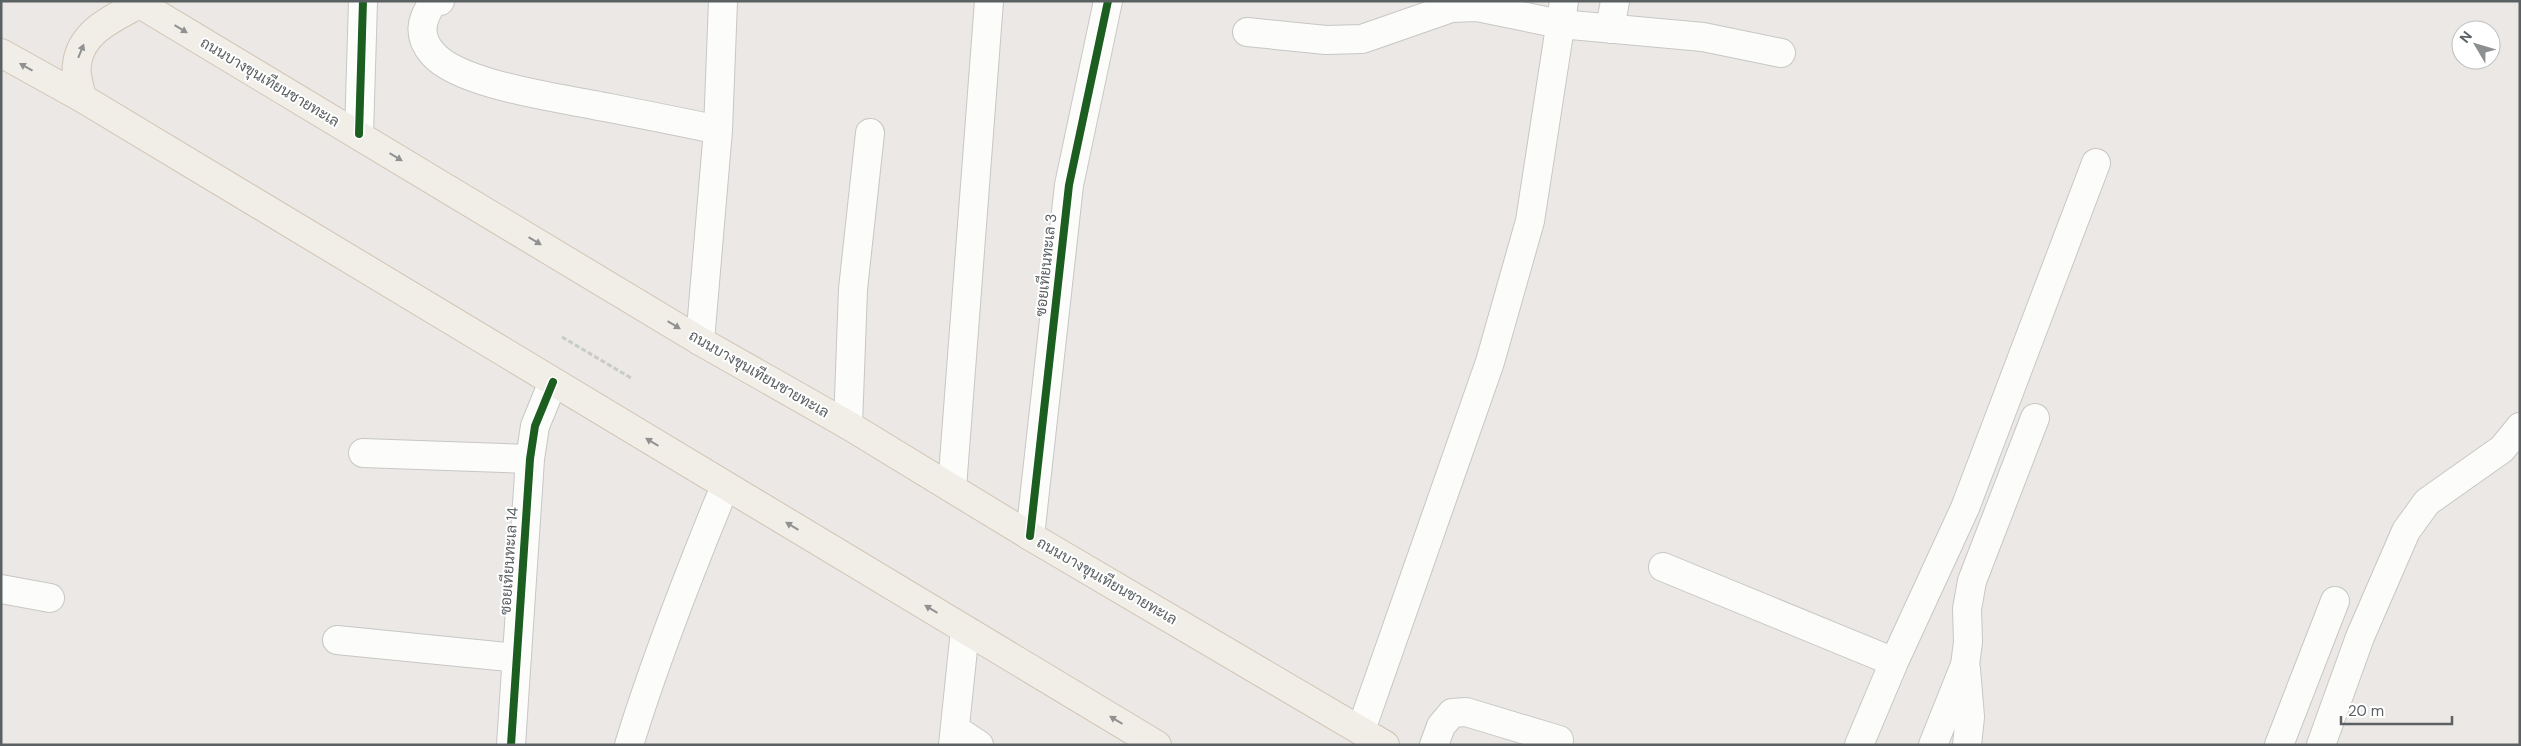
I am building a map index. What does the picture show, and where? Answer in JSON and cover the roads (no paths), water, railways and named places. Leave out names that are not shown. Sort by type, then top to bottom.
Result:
[{"type":"main road","name":"ถนนบางขุนเทียนชายทะเล","points":[[137,2],[700,341],[848,425],[1030,536],[1385,745]]},
{"type":"main road","points":[[82,98],[76,65],[82,46],[100,26],[137,2]]},
{"type":"main road","points":[[1,53],[82,98],[1157,745]]},
{"type":"street","points":[[359,134],[363,1]]},
{"type":"street","points":[[440,1],[433,2],[424,15],[422,33],[433,54],[451,68],[497,86],[718,130]]},
{"type":"street","points":[[700,341],[718,130],[723,1]]},
{"type":"street","points":[[952,488],[989,1]]},
{"type":"street","name":"ซอยเทียนทะเล 3","points":[[1030,536],[1069,185],[1108,1]]},
{"type":"street","points":[[1610,29],[1615,1]]},
{"type":"street","points":[[1247,32],[1326,40],[1362,39],[1451,8],[1477,7],[1562,13],[1610,29],[1703,37],[1781,53]]},
{"type":"street","points":[[1361,730],[1490,362],[1528,230],[1562,13]]},
{"type":"street","points":[[848,425],[853,290],[870,133]]},
{"type":"street","points":[[1860,745],[1894,662],[1966,508],[2096,163]]},
{"type":"street","name":"ซอยเทียนทะเล 14","points":[[511,745],[530,459],[535,426],[553,382]]},
{"type":"street","points":[[1967,745],[1970,717],[1965,666],[1968,642],[1967,609],[1972,582],[2035,418]]},
{"type":"street","points":[[2321,745],[2360,636],[2406,531],[2427,502],[2502,449],[2520,427]]},
{"type":"street","points":[[362,453],[530,459]]},
{"type":"street","points":[[629,745],[687,579],[725,486]]},
{"type":"street","points":[[1663,567],[1894,662]]},
{"type":"street","points":[[1,589],[50,598]]},
{"type":"street","points":[[2279,745],[2336,601]]},
{"type":"street","points":[[965,630],[954,737],[979,745]]},
{"type":"street","points":[[337,640],[517,658]]},
{"type":"street","points":[[1933,745],[1965,666]]},
{"type":"street","points":[[1434,745],[1441,726],[1452,713],[1466,712],[1559,740]]}]
